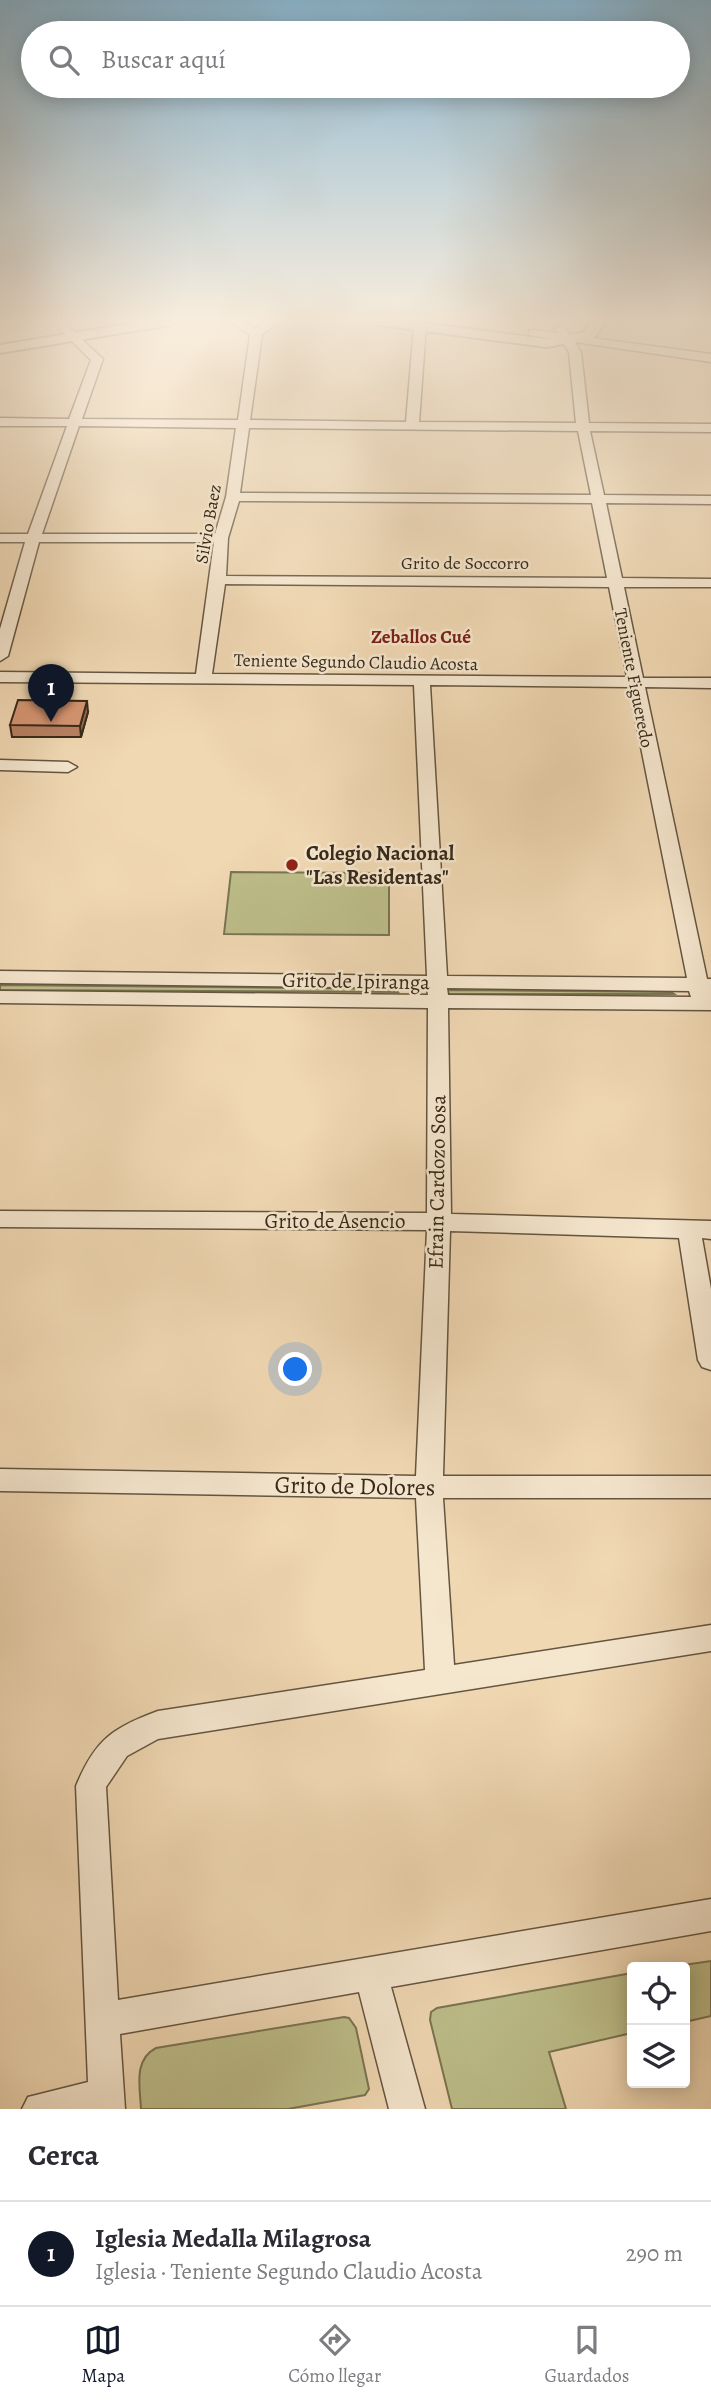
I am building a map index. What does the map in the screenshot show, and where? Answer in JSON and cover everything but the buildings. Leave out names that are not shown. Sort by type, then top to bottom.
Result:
[{"type":"street","name":"Silvio Baez","points":[[203,680],[218,580],[221,538],[233,497],[244,419]]},
{"type":"street","points":[[412,419],[412,425]]},
{"type":"street","name":"Teniente Figueredo","points":[[582,419],[634,682],[706,995]]},
{"type":"street","points":[[0,656],[33,539],[74,421]]},
{"type":"street","points":[[0,422],[711,428]]},
{"type":"street","points":[[233,497],[711,500]]},
{"type":"street","points":[[0,538],[221,538]]},
{"type":"street","name":"Grito de Soccorro","points":[[218,580],[711,583]]},
{"type":"street","name":"Teniente Segundo Claudio Acosta","points":[[0,677],[711,683]]},
{"type":"street","name":"Efrain Cardozo Sosa","points":[[422,682],[438,992],[439,1222],[429,1487],[440,1681]]},
{"type":"street","points":[[0,765],[68,767]]},
{"type":"street","name":"Grito de Ipiranga","points":[[0,977],[438,992]]},
{"type":"street","name":"Grito de Ipiranga","points":[[0,997],[438,992],[706,995]]},
{"type":"street","name":"Grito de Asencio","points":[[0,1219],[439,1222],[700,1230]]},
{"type":"street","points":[[700,1230],[711,1360]]},
{"type":"street","name":"Grito de Dolores","points":[[0,1480],[429,1487],[711,1487]]},
{"type":"street","points":[[40,2109],[106,2102],[91,1786],[107,1752],[128,1736],[158,1726],[711,1638]]},
{"type":"street","points":[[102,2020],[711,1915]]},
{"type":"street","points":[[371,1974],[407,2109]]},
{"type":"green space","points":[[231,872],[389,873],[389,935],[224,934]]},
{"type":"green space","points":[[0,985],[396,989],[398,992],[0,990]]},
{"type":"green space","points":[[447,991],[674,994],[449,994]]},
{"type":"green space","points":[[711,1961],[711,2016],[690,2021],[690,1964]]},
{"type":"green space","points":[[627,1974],[627,2034],[549,2052],[566,2109],[452,2109],[430,2020],[431,2012],[437,2008]]},
{"type":"green space","points":[[349,2018],[356,2028],[369,2089],[365,2095],[288,2109],[141,2109],[141,2067],[144,2059],[156,2048]]},
{"type":"place","name":"Iglesia Medalla Milagrosa","points":[[51,722]]},
{"type":"place","name":"Colegio Nacional \"Las Residentas\"","points":[[292,865]]},
{"type":"district","name":"Zeballos Cué","points":[[421,636]]}]
